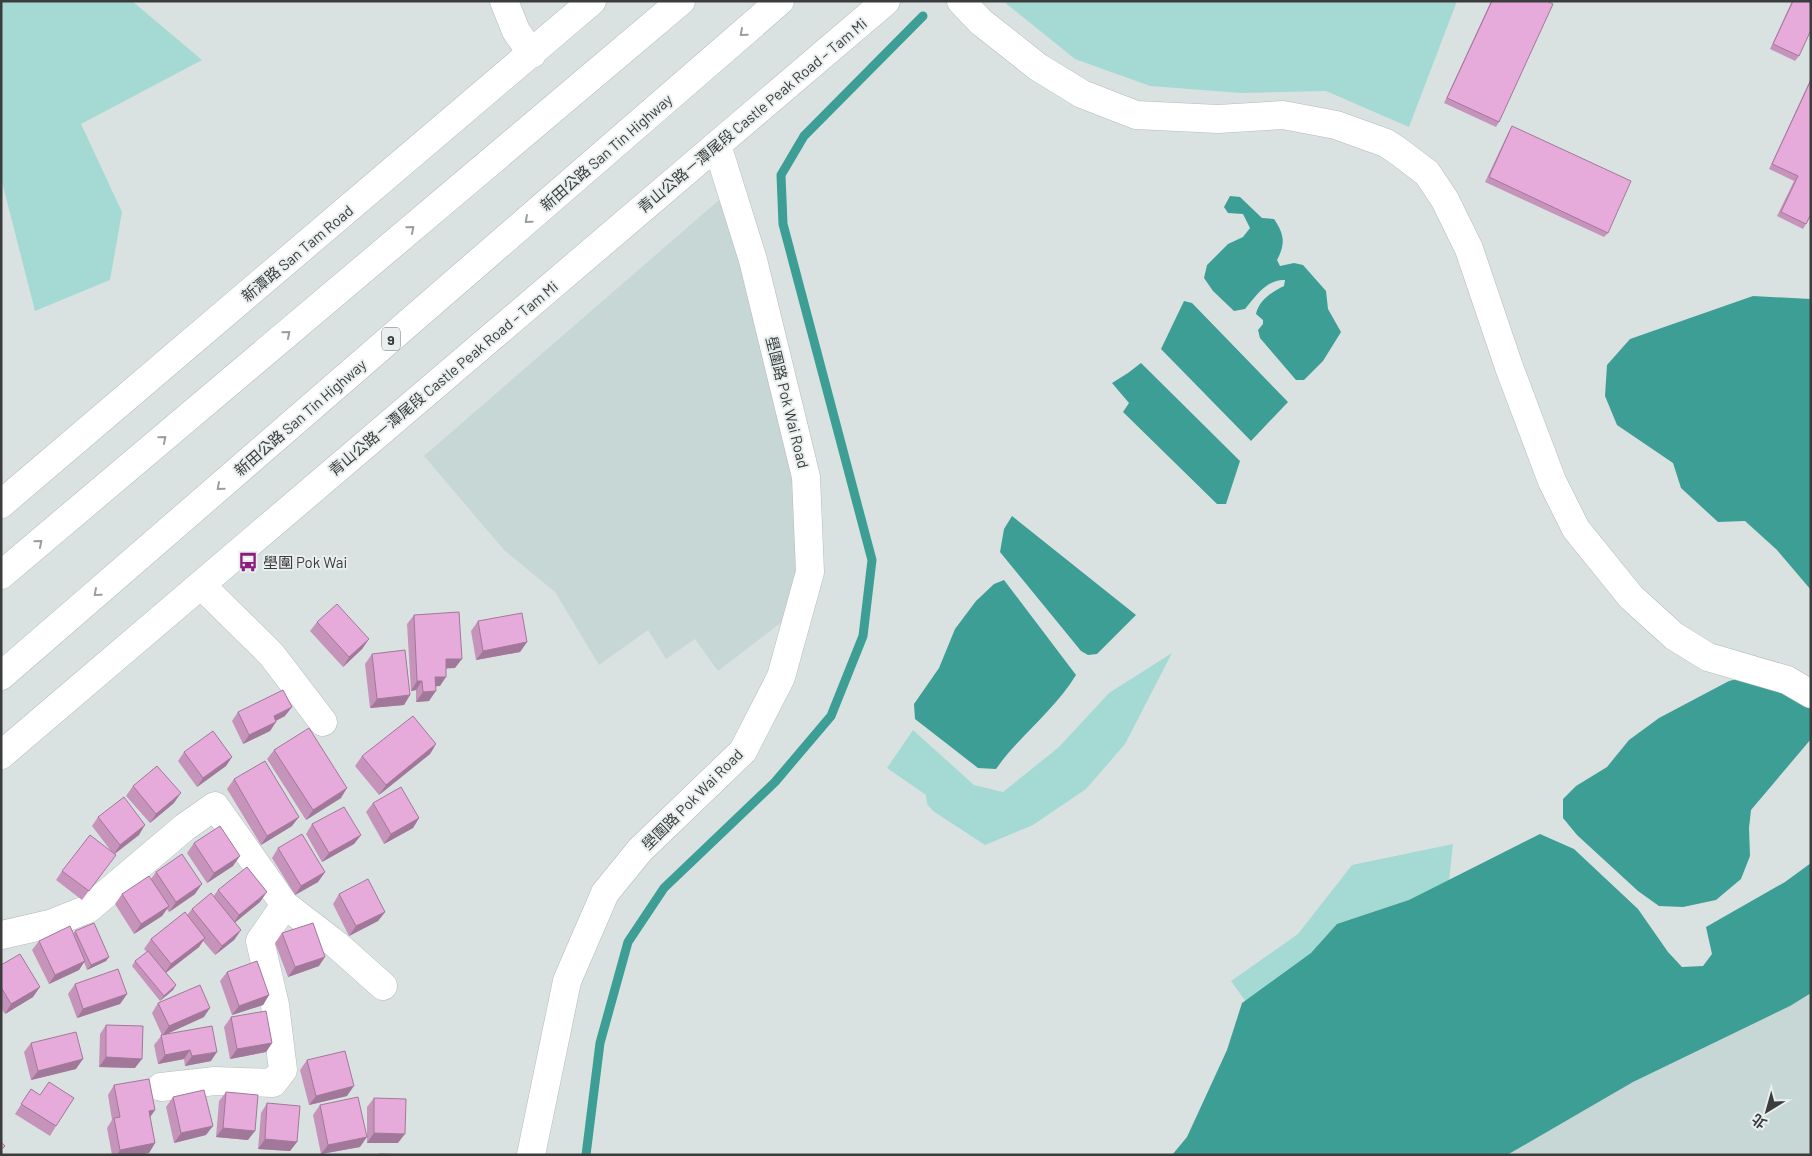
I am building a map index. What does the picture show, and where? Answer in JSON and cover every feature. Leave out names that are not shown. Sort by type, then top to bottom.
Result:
[{"type":"main road","points":[[504,1],[516,30],[532,54]]},
{"type":"main road","name":"新潭路 San Tam Road","points":[[1,504],[592,1]]},
{"type":"main road","points":[[1,575],[681,1]]},
{"type":"main road","name":"新田公路 San Tin Highway","points":[[1,676],[780,1]]},
{"type":"main road","name":"青山公路－潭尾段 Castle Peak Road – Tam Mi","points":[[1,755],[886,1]]},
{"type":"main road","points":[[961,1],[981,22],[1038,67],[1082,94],[1136,115],[1218,119],[1283,115],[1336,125],[1386,144],[1427,173],[1445,200],[1469,250],[1509,367],[1548,472],[1576,529],[1631,597],[1674,636],[1708,657],[1787,680],[1811,694]]},
{"type":"main road","name":"壆圍路 Pok Wai Road","points":[[530,1155],[567,981],[606,893],[640,850],[743,751],[781,677],[810,572],[806,477],[753,260],[717,145]]},
{"type":"main road","points":[[201,585],[271,654],[323,722]]},
{"type":"main road","points":[[1,936],[50,924],[88,909],[185,827],[215,806],[285,905],[337,945],[383,986]]},
{"type":"main road","points":[[161,1087],[215,1081],[273,1083],[283,1070],[275,1005],[260,941],[285,905]]},
{"type":"shaded area","points":[[1,1],[132,1],[202,60],[81,124],[122,212],[110,280],[35,311],[1,178]]},
{"type":"shaded area","points":[[1003,1],[1457,1],[1409,127],[1326,91],[1241,93],[1150,86],[1075,59]]},
{"type":"shaded area","points":[[1230,196],[1240,197],[1262,218],[1274,219],[1283,239],[1282,249],[1277,260],[1280,266],[1294,263],[1303,265],[1326,291],[1328,309],[1341,332],[1323,361],[1304,380],[1296,380],[1260,338],[1258,330],[1263,324],[1263,320],[1256,314],[1260,305],[1271,294],[1284,286],[1285,280],[1279,280],[1267,285],[1245,309],[1234,311],[1213,291],[1204,278],[1207,265],[1228,244],[1243,237],[1250,228],[1243,214],[1228,213],[1224,207]]},
{"type":"shaded area","points":[[719,200],[745,265],[800,479],[804,572],[791,615],[718,671],[695,639],[666,659],[648,630],[599,665],[555,592],[504,550],[424,456]]},
{"type":"shaded area","points":[[1753,296],[1811,299],[1811,590],[1777,550],[1745,521],[1718,522],[1681,488],[1673,463],[1617,425],[1605,396],[1607,365],[1630,339]]},
{"type":"shaded area","points":[[1184,301],[1192,303],[1288,402],[1251,441],[1161,349]]},
{"type":"shaded area","points":[[1141,363],[1240,461],[1226,504],[1217,504],[1123,412],[1129,403],[1112,383]]},
{"type":"shaded area","points":[[1012,516],[1136,615],[1097,654],[1088,655],[1081,651],[1000,552],[1004,529]]},
{"type":"shaded area","points":[[1004,580],[1076,675],[1058,700],[996,769],[978,768],[915,719],[914,704],[939,668],[955,629],[976,601],[994,584]]},
{"type":"shaded area","points":[[1172,653],[1125,744],[1086,789],[1033,825],[985,845],[933,811],[927,804],[926,795],[887,768],[913,730],[974,785],[1003,792],[1059,747],[1109,693]]},
{"type":"shaded area","points":[[1773,670],[1811,705],[1811,739],[1751,810],[1749,828],[1750,856],[1741,879],[1716,900],[1683,907],[1659,906],[1638,891],[1577,835],[1563,818],[1563,799],[1576,786],[1607,767],[1629,740],[1659,718],[1729,681]]},
{"type":"shaded area","points":[[1540,834],[1574,849],[1638,909],[1668,952],[1682,967],[1703,966],[1712,954],[1706,927],[1785,882],[1811,863],[1811,993],[1790,1006],[1633,1082],[1507,1155],[1172,1155],[1187,1137],[1227,1050],[1242,1003],[1311,953],[1337,924],[1409,900]]},
{"type":"shaded area","points":[[1453,844],[1446,909],[1262,1024],[1231,981],[1298,934],[1352,865]]},
{"type":"shaded area","points":[[1811,978],[1811,1155],[1506,1155]]},
{"type":"building","points":[[1492,1],[1547,1],[1553,4],[1499,122],[1447,98]]},
{"type":"building","points":[[1793,1],[1811,1],[1811,30],[1799,56],[1773,44]]},
{"type":"building","points":[[1811,80],[1811,214],[1806,224],[1781,212],[1798,176],[1772,164]]},
{"type":"building","points":[[1512,126],[1631,181],[1608,233],[1489,177]]},
{"type":"building","points":[[337,604],[369,639],[349,657],[317,622]]},
{"type":"building","points":[[459,612],[462,659],[446,659],[446,677],[435,677],[436,691],[423,692],[422,681],[417,681],[414,615]]},
{"type":"building","points":[[522,613],[527,642],[483,651],[478,621]]},
{"type":"building","points":[[405,650],[410,695],[377,699],[372,654]]},
{"type":"building","points":[[283,690],[292,707],[274,716],[276,722],[249,735],[238,712]]},
{"type":"building","points":[[413,716],[436,744],[386,785],[362,756]]},
{"type":"building","points":[[309,728],[347,788],[313,810],[274,750]]},
{"type":"building","points":[[213,731],[232,757],[203,778],[184,752]]},
{"type":"building","points":[[265,761],[299,817],[267,836],[234,779]]},
{"type":"building","points":[[157,766],[181,793],[156,814],[133,786]]},
{"type":"building","points":[[401,787],[419,818],[391,834],[373,803]]},
{"type":"building","points":[[124,797],[145,825],[120,845],[98,817]]},
{"type":"building","points":[[344,807],[361,835],[329,853],[312,824]]},
{"type":"building","points":[[220,826],[240,856],[214,873],[194,843]]},
{"type":"building","points":[[302,834],[325,872],[301,886],[278,848]]},
{"type":"building","points":[[90,835],[116,855],[89,891],[62,871]]},
{"type":"building","points":[[182,854],[202,884],[176,902],[156,872]]},
{"type":"building","points":[[247,867],[267,892],[239,915],[218,890]]},
{"type":"building","points":[[149,876],[169,906],[141,924],[122,894]]},
{"type":"building","points":[[368,879],[385,912],[356,926],[339,894]]},
{"type":"building","points":[[211,893],[241,930],[222,946],[192,909]]},
{"type":"building","points":[[185,912],[205,938],[171,964],[151,939]]},
{"type":"building","points":[[94,923],[109,957],[91,965],[75,931]]},
{"type":"building","points":[[313,923],[325,957],[295,967],[282,933]]},
{"type":"building","points":[[70,926],[85,961],[55,975],[39,941]]},
{"type":"building","points":[[148,951],[176,985],[164,996],[135,961]]},
{"type":"building","points":[[20,954],[40,987],[11,1004],[1,987],[1,965]]},
{"type":"building","points":[[257,961],[269,995],[239,1006],[227,972]]},
{"type":"building","points":[[118,969],[127,994],[83,1009],[75,984]]},
{"type":"building","points":[[200,985],[210,1008],[169,1026],[158,1003]]},
{"type":"building","points":[[266,1011],[272,1043],[237,1049],[231,1017]]},
{"type":"building","points":[[106,1025],[143,1026],[142,1059],[106,1057]]},
{"type":"building","points":[[212,1026],[217,1052],[192,1056],[190,1050],[165,1055],[161,1035]]},
{"type":"building","points":[[76,1032],[83,1059],[38,1071],[31,1043]]},
{"type":"building","points":[[345,1051],[354,1086],[316,1096],[307,1060]]},
{"type":"building","points":[[149,1079],[155,1110],[149,1111],[155,1143],[120,1150],[114,1118],[120,1117],[114,1085]]},
{"type":"building","points":[[49,1082],[74,1098],[56,1126],[21,1104],[31,1089],[40,1095]]},
{"type":"building","points":[[204,1090],[213,1126],[181,1133],[173,1097]]},
{"type":"building","points":[[226,1092],[258,1095],[255,1131],[223,1128]]},
{"type":"building","points":[[358,1097],[367,1137],[328,1145],[320,1105]]},
{"type":"building","points":[[374,1098],[406,1099],[405,1134],[374,1133]]},
{"type":"building","points":[[267,1103],[300,1106],[297,1142],[265,1139]]},
{"type":"building","points":[[1,1142],[5,1146],[1,1150]]},
{"type":"building","points":[[379,1154],[411,1155],[379,1155]]},
{"type":"waterway","points":[[586,1155],[600,1043],[628,942],[664,888],[775,782],[831,716],[863,636],[872,560],[783,224],[781,175],[804,136],[923,16]]},
{"type":"place","name":"壆圍 Pok Wai","points":[[248,562]]}]
